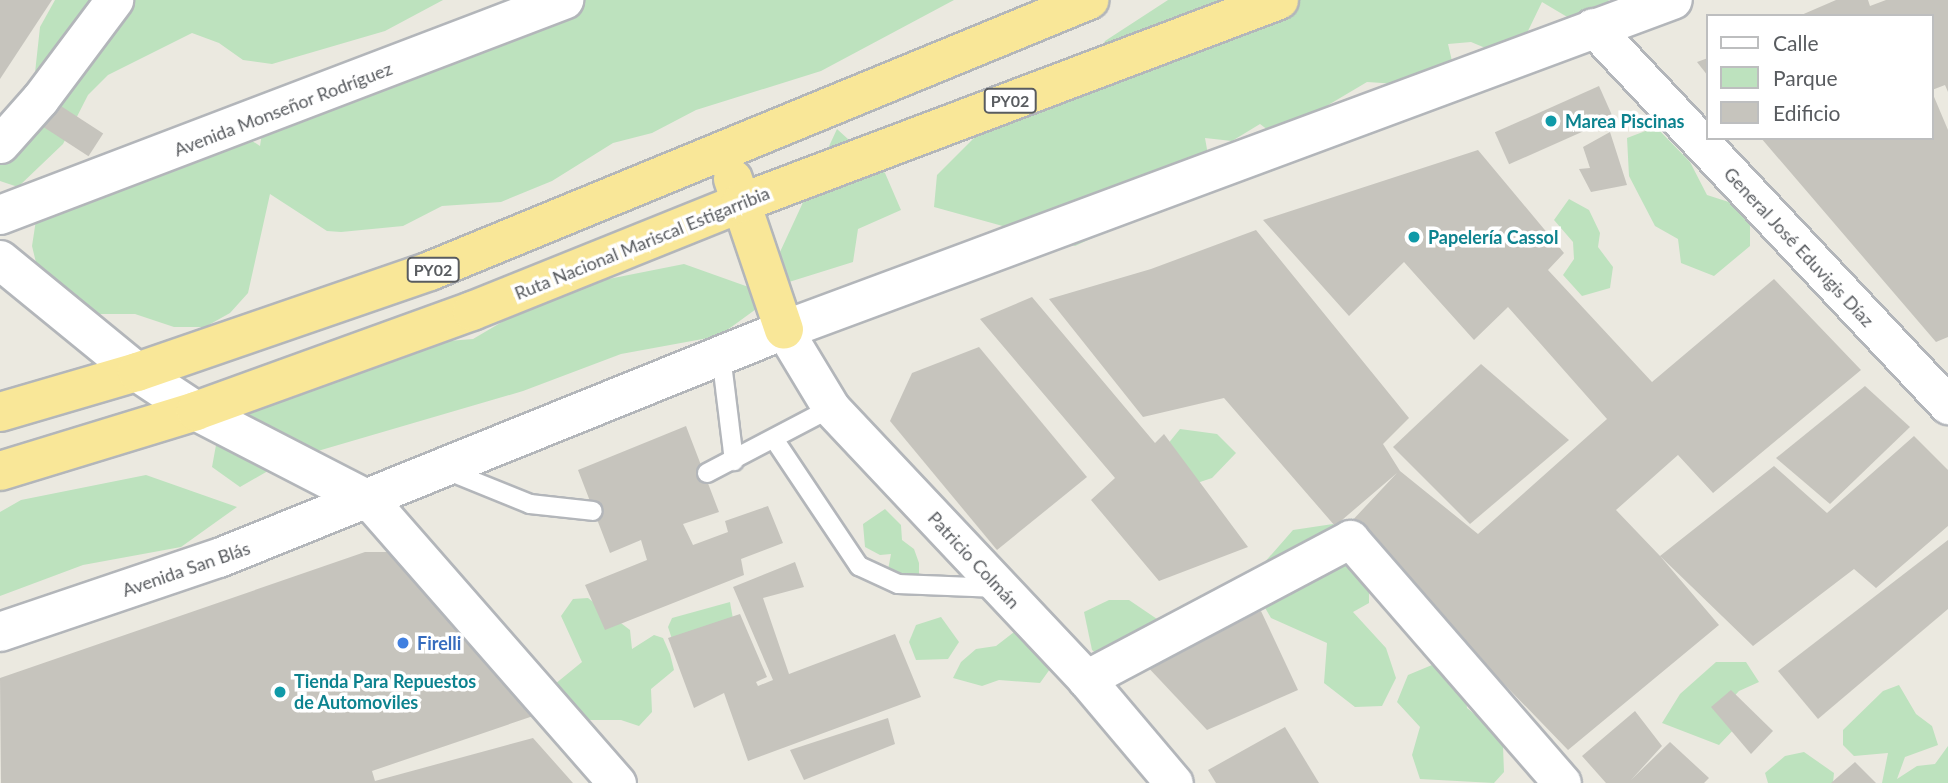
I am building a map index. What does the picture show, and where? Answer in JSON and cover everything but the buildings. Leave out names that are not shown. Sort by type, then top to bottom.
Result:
[{"type":"highway","name":"PY02","points":[[0,412],[137,372],[430,271],[723,153],[1089,0]]},
{"type":"highway","name":"Ruta Nacional Mariscal Estigarribia","points":[[0,471],[196,411],[472,311],[741,202],[1279,0]]},
{"type":"highway","points":[[723,153],[784,330]]},
{"type":"street","points":[[0,144],[40,99],[114,0]]},
{"type":"street","name":"Avenida Monseñor Rodríguez","points":[[0,215],[564,0]]},
{"type":"street","name":"Avenida San Blás","points":[[0,632],[219,558],[370,501],[784,330],[1593,27],[1672,0]]},
{"type":"street","name":"General José Eduvigis Díaz","points":[[1593,27],[1948,405]]},
{"type":"street","points":[[0,260],[137,372],[196,411],[370,501],[617,783]]},
{"type":"street","name":"Patricio Colmán","points":[[784,330],[831,408],[1086,679],[1174,783]]},
{"type":"street","points":[[1086,679],[1350,539],[1562,783]]},
{"type":"lane","points":[[721,355],[734,461]]},
{"type":"lane","points":[[707,473],[831,408]]},
{"type":"lane","points":[[774,439],[859,566],[898,584],[1001,589]]},
{"type":"lane","points":[[445,469],[530,504],[593,511]]},
{"type":"green space","points":[[55,0],[443,0],[385,31],[272,64],[243,60],[219,43],[192,33],[108,75],[88,95],[63,144],[18,187],[0,181],[0,122],[34,82],[40,27]]},
{"type":"green space","points":[[522,0],[954,0],[821,71],[696,110],[652,133],[613,143],[552,181],[501,202],[442,206],[403,226],[341,232],[327,231],[270,194],[248,293],[230,313],[205,327],[174,327],[135,314],[92,314],[39,275],[32,246],[36,220],[243,135],[260,146],[262,133]]},
{"type":"green space","points":[[1168,0],[1609,0],[1602,11],[1574,21],[1542,2],[1528,31],[1495,52],[1471,42],[1448,44],[1452,61],[1445,104],[1398,84],[1367,82],[1276,136],[1260,124],[1232,141],[1205,138],[1213,183],[1075,246],[934,207],[937,175],[982,130],[1082,88],[1105,41]]},
{"type":"green space","points":[[1656,127],[1690,162],[1707,195],[1735,204],[1750,220],[1750,246],[1714,276],[1681,263],[1678,239],[1655,226],[1629,176],[1627,138]]},
{"type":"green space","points":[[837,129],[885,173],[901,210],[858,229],[853,262],[789,282],[780,252]]},
{"type":"green space","points":[[1569,199],[1589,210],[1600,233],[1598,247],[1613,267],[1610,288],[1582,296],[1563,275],[1574,259],[1573,242],[1554,220]]},
{"type":"green space","points":[[684,264],[774,296],[719,336],[621,354],[523,391],[287,460],[240,487],[212,467],[220,423],[258,410],[386,346],[473,339],[558,289]]},
{"type":"green space","points":[[1180,429],[1217,434],[1236,453],[1212,478],[1188,486],[1167,445]]},
{"type":"green space","points":[[146,475],[237,507],[181,547],[83,565],[0,596],[0,512],[21,500]]},
{"type":"green space","points":[[885,509],[901,525],[902,540],[914,549],[919,563],[919,576],[911,582],[888,570],[891,554],[880,555],[865,547],[863,524]]},
{"type":"green space","points":[[1333,524],[1369,571],[1369,603],[1353,612],[1386,648],[1396,678],[1382,706],[1355,707],[1324,683],[1327,643],[1271,618],[1249,580],[1293,530]]},
{"type":"green space","points":[[588,598],[630,630],[632,649],[654,635],[663,638],[670,654],[674,670],[651,689],[652,712],[639,726],[621,720],[581,720],[566,709],[555,684],[582,662],[561,616],[573,599]]},
{"type":"green space","points":[[1109,600],[1129,600],[1157,619],[1179,647],[1158,666],[1126,678],[1092,650],[1084,612]]},
{"type":"green space","points":[[730,602],[733,619],[672,639],[668,627],[672,618]]},
{"type":"green space","points":[[941,617],[959,642],[948,659],[916,660],[909,642],[916,625]]},
{"type":"green space","points":[[1023,625],[1050,669],[1040,683],[999,680],[982,686],[953,678],[961,662],[976,649],[996,646]]},
{"type":"green space","points":[[1716,662],[1746,662],[1759,682],[1739,691],[1725,706],[1737,726],[1719,745],[1662,723],[1680,694]]},
{"type":"green space","points":[[1432,665],[1465,687],[1467,708],[1488,725],[1503,746],[1504,772],[1494,783],[1420,779],[1412,755],[1420,727],[1397,702],[1408,675]]},
{"type":"green space","points":[[1899,685],[1916,714],[1932,726],[1938,745],[1905,757],[1897,779],[1917,766],[1935,764],[1948,746],[1948,783],[1882,783],[1888,753],[1854,756],[1843,745],[1843,730],[1883,691]]},
{"type":"green space","points":[[1804,752],[1834,773],[1833,783],[1768,783],[1765,773],[1785,756]]},
{"type":"place","name":"Marea Piscinas","points":[[1551,121]]},
{"type":"place","name":"Papelería Cassol","points":[[1414,237]]},
{"type":"place","name":"Firelli","points":[[403,643]]},
{"type":"place","name":"Tienda Para Repuestos de Automoviles","points":[[280,692]]}]
